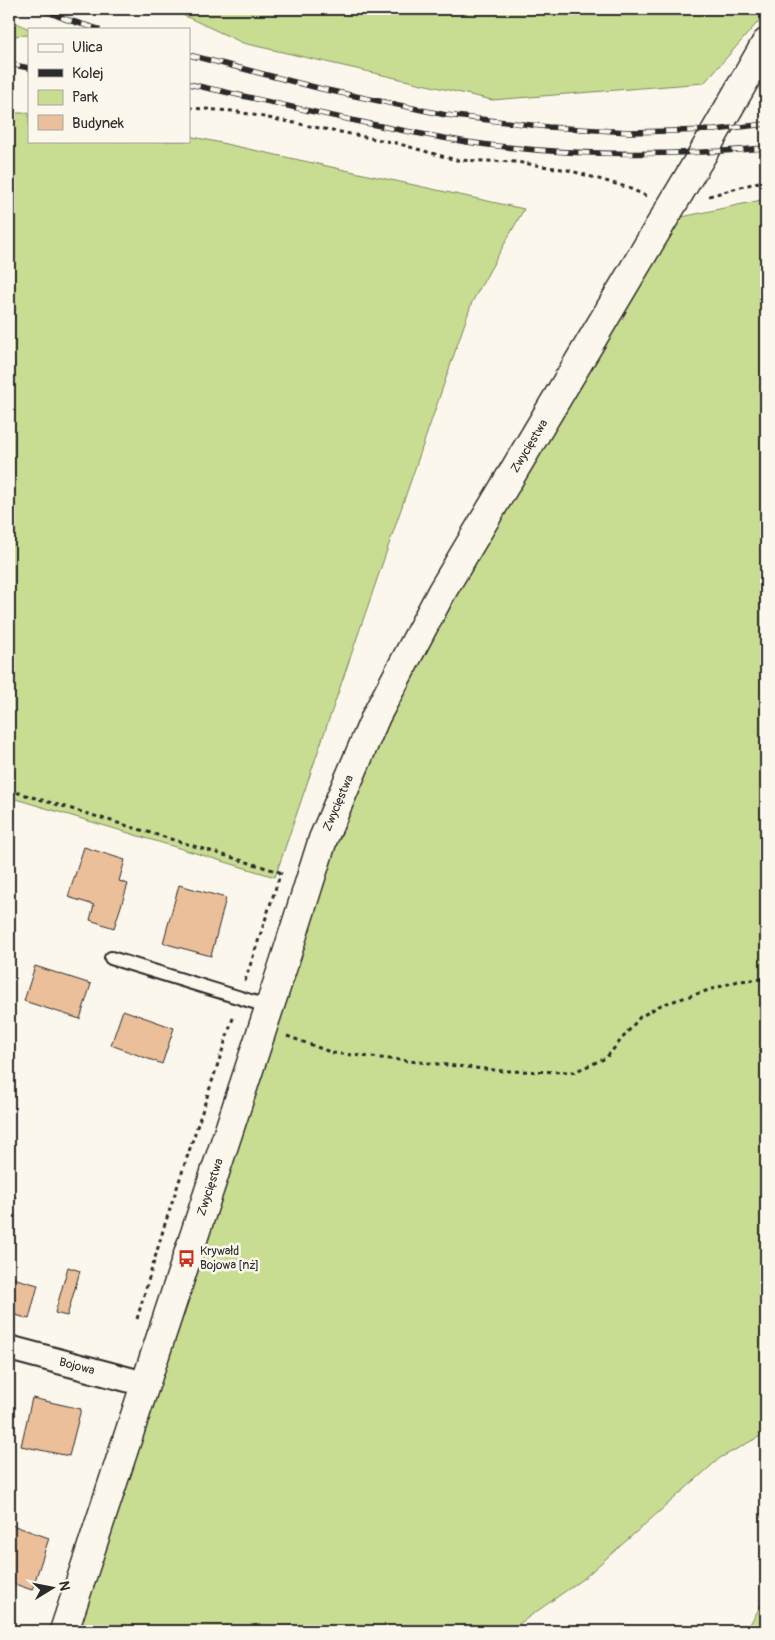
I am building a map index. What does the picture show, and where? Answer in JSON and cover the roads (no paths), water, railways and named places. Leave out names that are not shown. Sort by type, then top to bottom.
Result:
[{"type":"main road","name":"Zwycięstwa","points":[[64,1631],[266,1017],[322,839],[376,716],[441,593],[766,42]]},
{"type":"street","name":"Bojowa","points":[[9,1348],[145,1384]]},
{"type":"lane","points":[[111,958],[239,998],[266,1017]]},
{"type":"railway","points":[[41,9],[95,28]]},
{"type":"railway","points":[[190,55],[322,89],[446,115],[548,127],[629,132],[715,130],[766,124]]},
{"type":"railway","points":[[9,64],[28,68]]},
{"type":"railway","points":[[190,84],[397,129],[504,147],[616,154],[691,153],[766,148]]},
{"type":"place","name":"Krywałd Bojowa [nż]","points":[[186,1258]]}]
